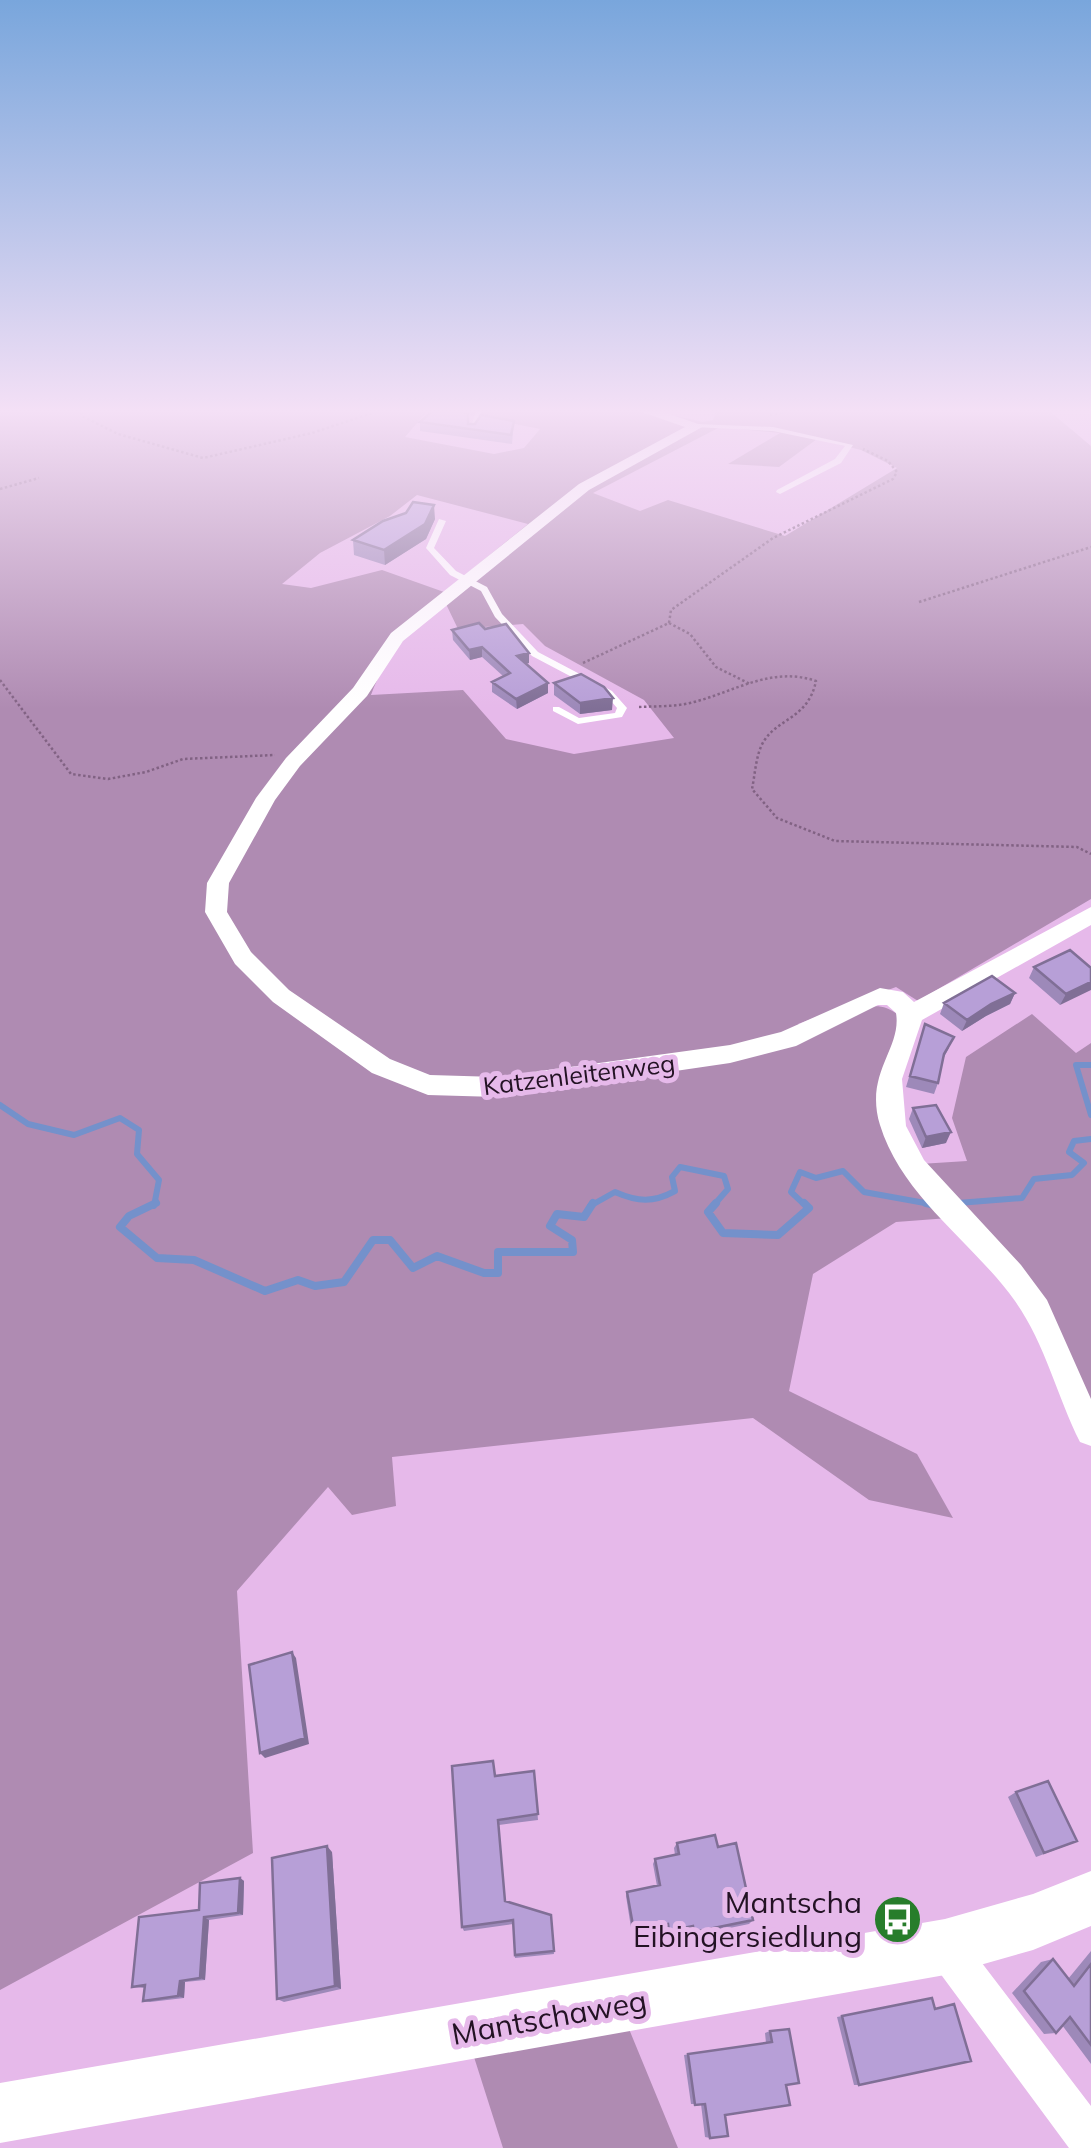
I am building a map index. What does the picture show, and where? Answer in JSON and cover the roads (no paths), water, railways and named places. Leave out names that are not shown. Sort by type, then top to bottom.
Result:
[{"type":"street","name":"Katzenleitenweg","points":[[557,508],[397,637],[360,692],[266,798],[218,883],[216,912],[227,935],[258,976],[281,996],[398,1076],[446,1088],[498,1086],[730,1054],[787,1040],[879,996],[897,1000],[909,1016]]},
{"type":"street","points":[[1091,915],[909,1016],[908,1034],[891,1070],[890,1115],[903,1148],[990,1247],[1038,1311],[1091,1431]]},
{"type":"street","name":"Mantschaweg","points":[[0,2113],[946,1948],[1033,1922],[1091,1898]]},
{"type":"street","points":[[946,1948],[1091,2142]]},
{"type":"lane","points":[[442,521],[431,539],[431,552],[465,580],[484,589],[498,614],[535,654],[609,692],[622,708],[619,715],[578,721],[556,710]]},
{"type":"waterway","points":[[1091,1065],[1076,1065],[1091,1115]]},
{"type":"waterway","points":[[0,1105],[28,1124],[74,1135],[120,1118],[139,1130],[137,1154],[159,1180],[154,1204]]},
{"type":"waterway","points":[[958,1203],[1022,1198],[1034,1179],[1072,1175],[1084,1163],[1069,1152],[1074,1141],[1091,1139]]},
{"type":"waterway","points":[[592,1205],[615,1192],[645,1200],[667,1195],[675,1191],[672,1177],[680,1167],[724,1176],[728,1189],[713,1206]]},
{"type":"waterway","points":[[806,1206],[791,1192],[800,1172],[816,1178],[843,1171],[864,1192],[936,1205],[926,1203]]},
{"type":"waterway","points":[[716,1203],[708,1212],[723,1233],[778,1235],[809,1208],[804,1203]]},
{"type":"waterway","points":[[154,1204],[129,1216],[120,1227],[157,1258],[194,1260],[265,1291],[298,1280],[315,1286],[344,1282],[373,1240],[390,1240],[413,1268],[437,1256],[484,1273],[498,1273],[498,1252],[573,1252],[572,1240],[550,1226],[557,1214],[584,1217],[592,1205]]},
{"type":"place","name":"Mantscha Eibingersiedlung","points":[[897,1919]]}]
